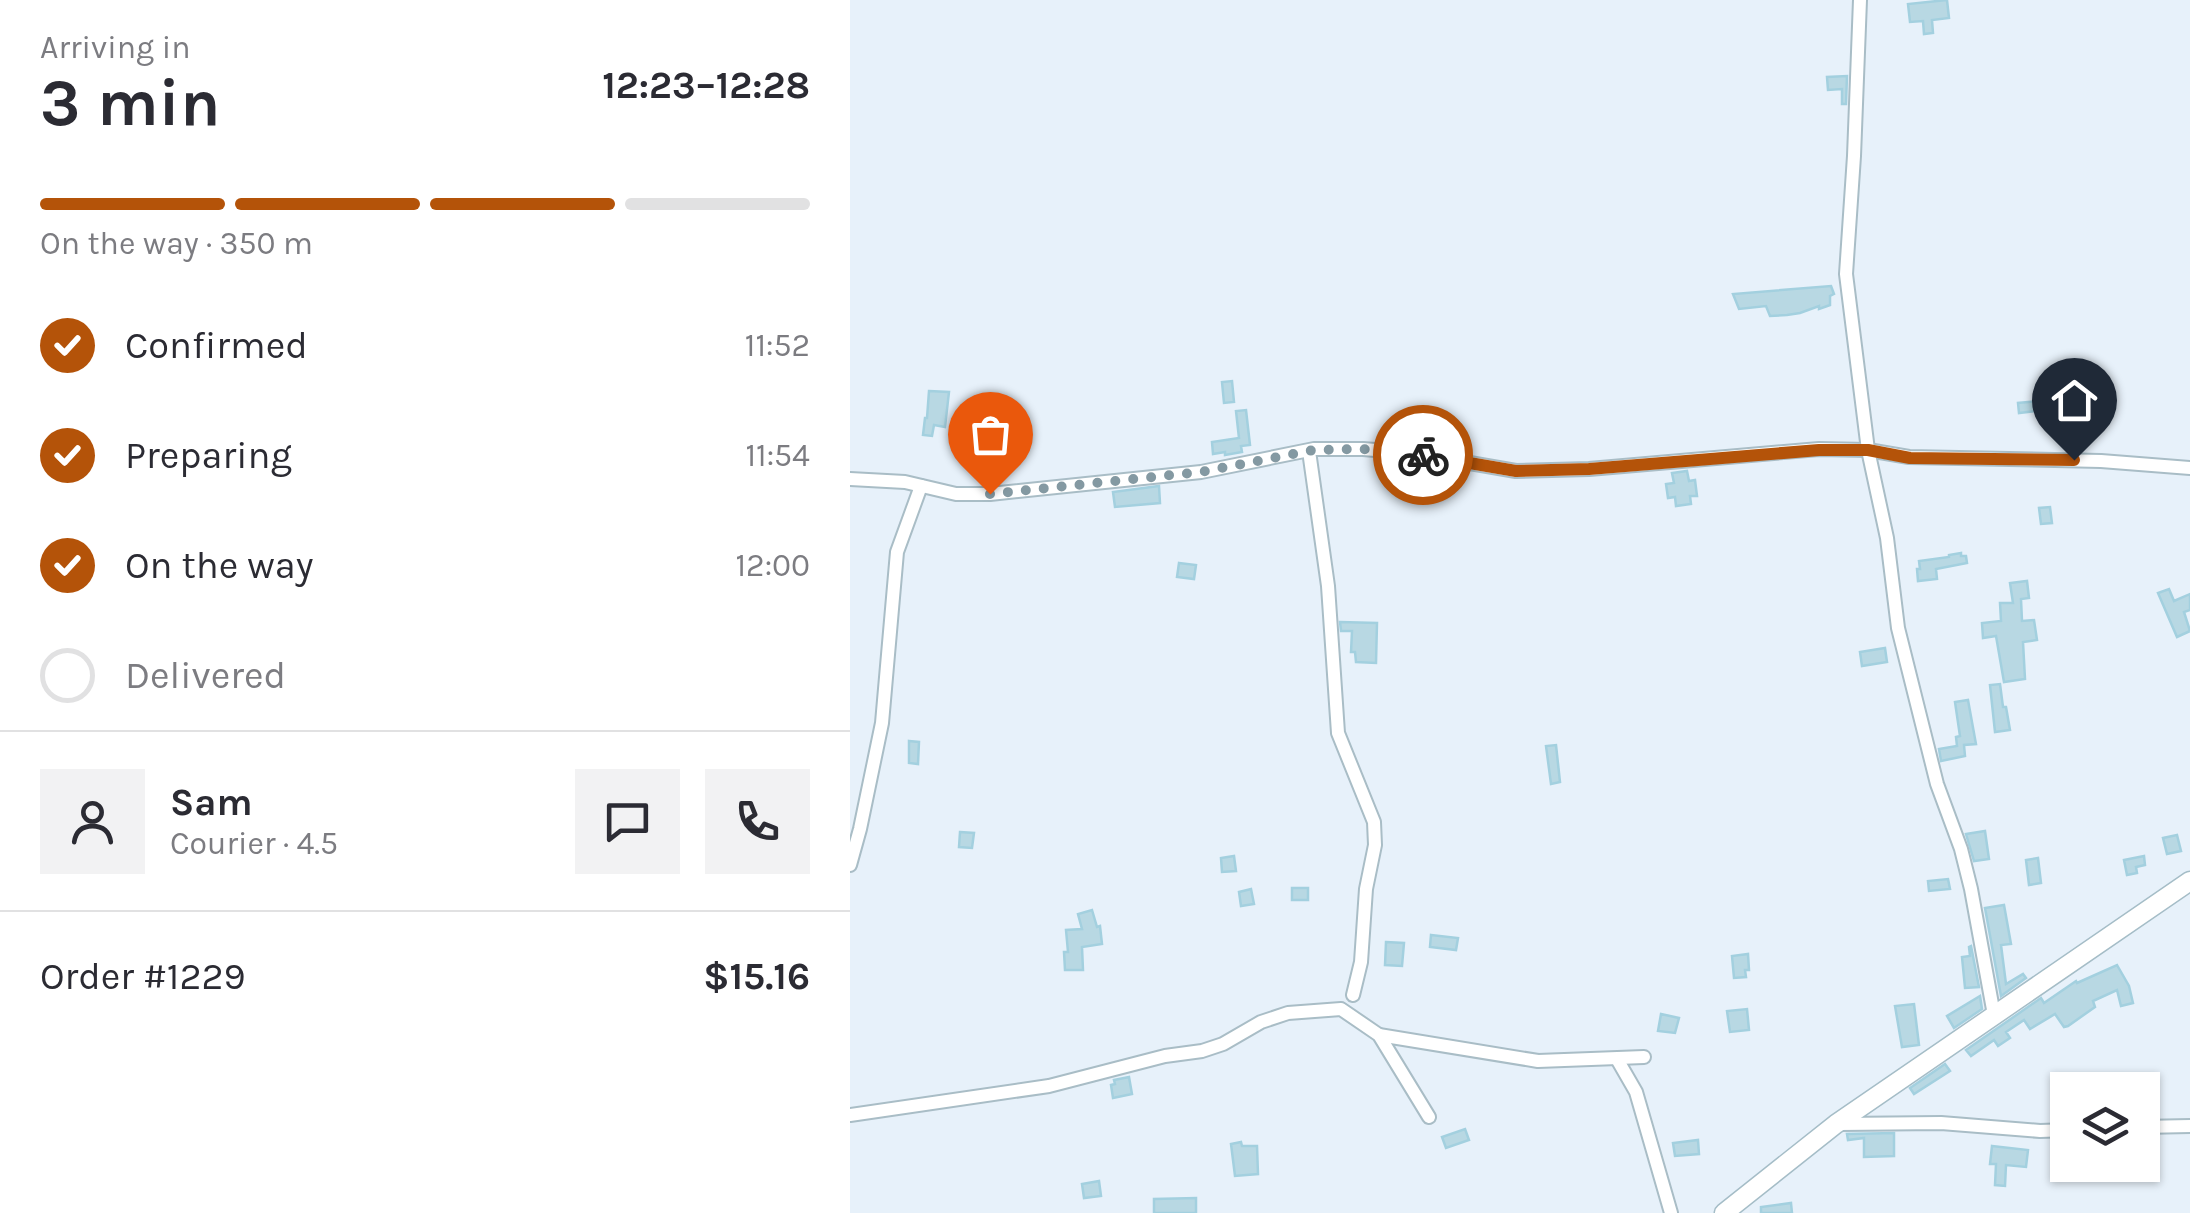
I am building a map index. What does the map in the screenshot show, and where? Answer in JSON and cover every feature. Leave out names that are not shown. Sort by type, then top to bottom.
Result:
[{"type":"main road","points":[[1724,1213],[1836,1124],[2190,881]]},
{"type":"street","points":[[1860,0],[1846,274],[1868,450],[1888,538],[1898,628],[1936,784],[1968,876],[1994,1016]]},
{"type":"street","points":[[850,479],[904,482],[956,494],[990,494],[1201,472],[1309,450],[1363,449],[1412,453],[1516,471],[1589,469],[1819,450],[1868,450],[1910,458],[2100,461],[2190,468]]},
{"type":"street","points":[[1309,450],[1328,586],[1338,734],[1374,822],[1375,845],[1366,890],[1361,962],[1353,994]]},
{"type":"street","points":[[850,864],[882,723],[897,552],[921,486]]},
{"type":"street","points":[[850,1115],[1049,1086],[1165,1056],[1202,1051],[1288,1013],[1340,1009],[1379,1035],[1429,1117]]},
{"type":"street","points":[[1379,1035],[1538,1061],[1644,1057]]},
{"type":"street","points":[[1617,1059],[1636,1092],[1671,1213]]},
{"type":"street","points":[[1836,1124],[1941,1123],[2050,1131]]},
{"type":"street","points":[[2160,1127],[2190,1126]]},
{"type":"building","points":[[1947,0],[1949,18],[1932,20],[1933,33],[1924,34],[1923,21],[1910,22],[1908,4]]},
{"type":"building","points":[[1847,76],[1846,104],[1842,104],[1842,89],[1828,90],[1827,77]]},
{"type":"building","points":[[1831,286],[1834,294],[1830,296],[1830,305],[1787,315],[1770,316],[1766,306],[1739,309],[1733,294]]},
{"type":"building","points":[[1232,381],[1234,402],[1224,403],[1222,382]]},
{"type":"building","points":[[929,391],[949,392],[945,427],[934,425],[932,436],[923,435]]},
{"type":"building","points":[[2051,400],[2052,409],[2019,413],[2018,403]]},
{"type":"building","points":[[1246,410],[1250,445],[1241,446],[1242,452],[1213,454],[1212,442],[1239,438],[1236,411]]},
{"type":"building","points":[[1687,471],[1689,481],[1695,480],[1697,496],[1690,496],[1691,504],[1676,506],[1675,497],[1668,498],[1666,484],[1674,483],[1672,473]]},
{"type":"building","points":[[1159,486],[1160,503],[1115,507],[1113,492]]},
{"type":"building","points":[[2050,507],[2052,523],[2041,524],[2039,508]]},
{"type":"building","points":[[1961,553],[1967,563],[1936,569],[1937,579],[1918,581],[1919,561]]},
{"type":"building","points":[[1179,563],[1196,565],[1194,579],[1177,577]]},
{"type":"building","points":[[2027,581],[2029,598],[2021,599],[2022,621],[2034,620],[2037,640],[2023,642],[2025,679],[2004,682],[1996,636],[1983,638],[1982,623],[2001,621],[2000,603],[2013,603],[2010,583]]},
{"type":"building","points":[[2169,589],[2174,601],[2190,594],[2190,610],[2184,612],[2190,631],[2177,637],[2158,593]]},
{"type":"building","points":[[1340,622],[1377,623],[1376,663],[1356,662],[1355,652],[1351,652],[1352,631],[1341,631]]},
{"type":"building","points":[[1885,648],[1887,662],[1862,666],[1860,652]]},
{"type":"building","points":[[2000,684],[2010,730],[1995,732],[1990,685]]},
{"type":"building","points":[[1968,700],[1976,744],[1964,745],[1965,756],[1941,761],[1939,749],[1957,746],[1956,737],[1960,736],[1955,702]]},
{"type":"building","points":[[909,741],[919,742],[918,764],[909,763]]},
{"type":"building","points":[[1556,745],[1560,782],[1551,784],[1546,746]]},
{"type":"building","points":[[1985,831],[1989,859],[1974,861],[1966,834]]},
{"type":"building","points":[[960,832],[974,833],[972,848],[959,847]]},
{"type":"building","points":[[2177,835],[2181,851],[2167,854],[2163,838]]},
{"type":"building","points":[[1234,856],[1236,871],[1222,872],[1221,858]]},
{"type":"building","points":[[2144,856],[2145,865],[2136,867],[2137,873],[2127,875],[2124,860]]},
{"type":"building","points":[[2038,858],[2041,883],[2029,885],[2026,860]]},
{"type":"building","points":[[1948,879],[1950,889],[1929,891],[1928,881]]},
{"type":"building","points":[[1292,888],[1308,888],[1308,900],[1292,900]]},
{"type":"building","points":[[1251,889],[1254,904],[1241,906],[1239,892]]},
{"type":"building","points":[[2004,905],[2011,944],[2001,945],[2006,984],[2023,974],[2026,978],[2001,996],[1985,908]]},
{"type":"building","points":[[1092,910],[1097,927],[1100,926],[1102,944],[1082,947],[1083,970],[1065,970],[1066,930],[1082,929],[1078,914]]},
{"type":"building","points":[[1431,935],[1458,938],[1456,950],[1430,947]]},
{"type":"building","points":[[1386,942],[1404,943],[1402,966],[1385,965]]},
{"type":"building","points":[[1971,946],[1979,987],[1965,988],[1962,957],[1970,956]]},
{"type":"building","points":[[1748,954],[1746,977],[1734,978],[1732,956]]},
{"type":"building","points":[[2117,965],[2133,1003],[2121,1006],[2117,990],[2093,1001],[2095,1007],[2068,1026],[2064,1027],[2055,1014],[2030,1029],[2024,1020],[2006,1032],[2010,1038],[1998,1046],[1994,1040],[1971,1056],[1966,1050],[2041,998],[2044,1003],[2076,981]]},
{"type":"building","points":[[1980,996],[1982,1009],[1954,1028],[1947,1016]]},
{"type":"building","points":[[1914,1004],[1919,1045],[1902,1047],[1895,1006]]},
{"type":"building","points":[[1747,1009],[1749,1030],[1730,1032],[1727,1011]]},
{"type":"building","points":[[1661,1014],[1679,1018],[1675,1033],[1658,1031]]},
{"type":"building","points":[[1945,1064],[1950,1071],[1914,1094],[1910,1088]]},
{"type":"building","points":[[1129,1077],[1132,1094],[1113,1098],[1114,1080]]},
{"type":"building","points":[[1465,1129],[1469,1140],[1446,1148],[1442,1137]]},
{"type":"building","points":[[1894,1133],[1894,1156],[1864,1157],[1864,1138],[1848,1140],[1847,1134]]},
{"type":"building","points":[[1698,1140],[1699,1154],[1675,1156],[1673,1143]]},
{"type":"building","points":[[1241,1142],[1242,1146],[1257,1146],[1258,1174],[1235,1176],[1231,1144]]},
{"type":"building","points":[[1992,1146],[2028,1150],[2026,1167],[2006,1165],[2005,1186],[1995,1185],[1996,1164],[1990,1164]]},
{"type":"building","points":[[1099,1181],[1101,1196],[1084,1198],[1082,1184]]},
{"type":"building","points":[[1196,1198],[1196,1213],[1154,1213],[1154,1199]]},
{"type":"building","points":[[1791,1203],[1792,1213],[1761,1213],[1761,1207]]},
{"type":"way so far","points":[[990,494],[1201,472],[1314,450],[1363,449],[1423,455]]},
{"type":"route","points":[[1423,455],[1516,471],[1589,469],[1819,450],[1868,450],[1910,458],[2074,460]]}]
